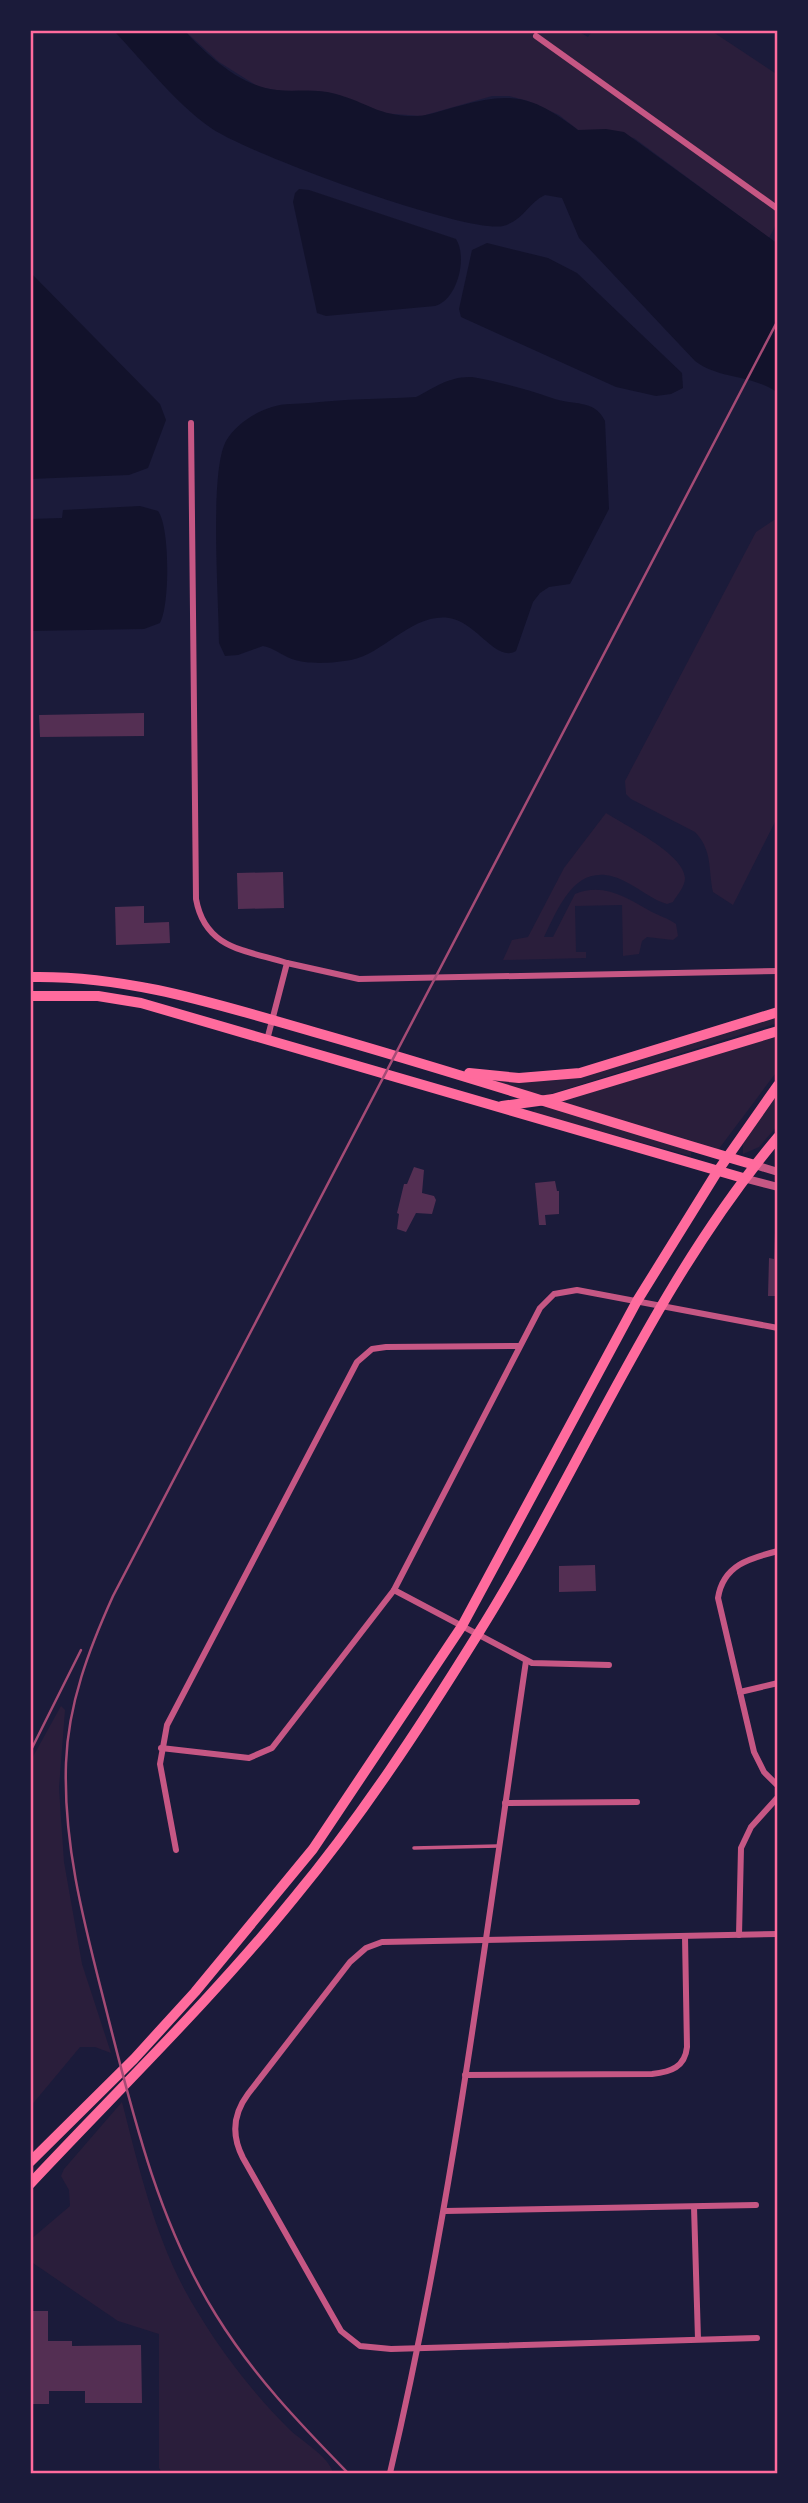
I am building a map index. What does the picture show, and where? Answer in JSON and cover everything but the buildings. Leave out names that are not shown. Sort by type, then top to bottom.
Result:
[{"type":"main road","points":[[30,977],[96,978],[129,982],[272,1020],[755,1165]]},
{"type":"main road","points":[[30,996],[85,995],[126,1000],[743,1178]]},
{"type":"main road","points":[[410,1061],[485,1076],[568,1075],[778,1013]]},
{"type":"main road","points":[[488,1105],[544,1101],[778,1031]]},
{"type":"main road","points":[[30,2162],[134,2059],[313,1849],[462,1626],[637,1301],[717,1172],[778,1085]]},
{"type":"main road","points":[[30,2184],[196,2011],[292,1901],[352,1825],[477,1635],[523,1558],[660,1305],[743,1178],[778,1137]]},
{"type":"street","points":[[536,36],[778,209]]},
{"type":"street","points":[[191,424],[196,899],[203,923],[216,939],[287,963],[359,979],[778,971]]},
{"type":"street","points":[[267,1040],[287,963]]},
{"type":"street","points":[[755,1165],[778,1172]]},
{"type":"street","points":[[743,1178],[778,1188]]},
{"type":"street","points":[[162,1748],[236,1758],[265,1754],[280,1739],[394,1590],[540,1308],[561,1292],[577,1290],[778,1328]]},
{"type":"street","points":[[176,1850],[160,1764],[171,1716],[362,1357],[372,1349],[386,1347],[519,1346]]},
{"type":"street","points":[[778,1552],[739,1564],[721,1586],[719,1605],[756,1759],[778,1786]]},
{"type":"street","points":[[394,1590],[526,1661],[543,1666],[609,1665]]},
{"type":"street","points":[[390,2473],[419,2348],[445,2211],[526,1661]]},
{"type":"street","points":[[740,1692],[778,1683]]},
{"type":"street","points":[[739,1935],[741,1848],[751,1827],[778,1797]]},
{"type":"street","points":[[505,1803],[637,1802]]},
{"type":"street","points":[[757,2338],[419,2348],[366,2347],[354,2343],[341,2331],[240,2152],[235,2133],[236,2120],[248,2094],[360,1952],[383,1942],[778,1934]]},
{"type":"street","points":[[465,2075],[652,2074],[676,2067],[684,2060],[687,2047],[685,1937]]},
{"type":"street","points":[[445,2211],[756,2205]]},
{"type":"street","points":[[694,2207],[698,2339]]},
{"type":"lane","points":[[414,1849],[498,1846]]},
{"type":"shaded area","points":[[113,30],[184,30],[214,59],[251,83],[277,90],[329,92],[393,114],[423,115],[478,101],[509,98],[548,110],[578,130],[606,129],[624,132],[778,244],[778,393],[758,383],[715,371],[695,361],[579,238],[562,198],[545,195],[510,224],[481,225],[404,205],[309,172],[232,140],[197,118]]},
{"type":"shaded area","points":[[184,30],[576,30],[588,37],[593,30],[710,30],[778,75],[778,221],[769,238],[634,138],[578,130],[559,115],[528,101],[509,96],[492,96],[422,116],[380,113],[364,106],[259,87],[219,62]]},
{"type":"shaded area","points":[[299,189],[456,239],[461,257],[460,267],[449,296],[435,306],[326,316],[317,313],[293,202]]},
{"type":"shaded area","points":[[487,243],[548,258],[577,273],[682,373],[683,388],[671,394],[656,396],[616,387],[461,317],[459,309],[472,250]]},
{"type":"shaded area","points":[[30,272],[160,404],[166,420],[148,468],[129,475],[30,479]]},
{"type":"shaded area","points":[[472,377],[589,406],[605,421],[609,509],[570,584],[549,587],[533,602],[516,651],[509,653],[493,647],[459,621],[436,618],[410,628],[375,650],[351,660],[306,662],[263,646],[238,655],[225,656],[219,643],[216,507],[221,457],[226,441],[235,430],[252,416],[277,406],[416,397],[449,381]]},
{"type":"shaded area","points":[[140,506],[158,511],[165,532],[167,584],[160,623],[144,629],[30,631],[30,519],[62,518],[63,510]]},
{"type":"shaded area","points":[[778,520],[778,816],[733,905],[713,892],[705,846],[695,832],[631,799],[626,794],[625,781],[756,532]]},
{"type":"shaded area","points":[[606,813],[665,850],[682,869],[685,881],[682,888],[673,902],[667,904],[611,876],[597,875],[584,879],[565,897],[544,937],[553,937],[575,894],[596,890],[615,893],[670,920],[676,924],[678,936],[673,940],[647,937],[642,941],[639,954],[623,956],[622,905],[575,906],[576,952],[586,952],[586,958],[503,960],[512,940],[528,937],[564,868]]},
{"type":"shaded area","points":[[778,1016],[778,1023],[544,1096],[487,1080],[550,1081],[580,1077]]},
{"type":"shaded area","points":[[778,1036],[778,1070],[718,1150],[559,1102]]},
{"type":"shaded area","points":[[778,1091],[778,1125],[759,1147],[743,1154],[743,1141]]},
{"type":"shaded area","points":[[550,1106],[691,1150],[691,1156],[533,1113],[534,1109]]},
{"type":"shaded area","points":[[61,1706],[65,1710],[59,1788],[64,1862],[82,1964],[111,2053],[95,2047],[80,2047],[30,2107],[30,1762]]},
{"type":"shaded area","points":[[122,2102],[152,2212],[185,2291],[241,2375],[289,2429],[326,2461],[333,2473],[162,2473],[159,2468],[159,2334],[118,2321],[30,2261],[30,2240],[70,2206],[69,2190],[61,2176],[64,2169]]},
{"type":"railway","points":[[348,2473],[278,2398],[230,2337],[196,2280],[163,2207],[127,2091],[91,1951],[72,1858],[66,1763],[75,1698],[88,1657],[113,1596],[778,320]]},
{"type":"railway","points":[[30,1752],[81,1650]]}]
